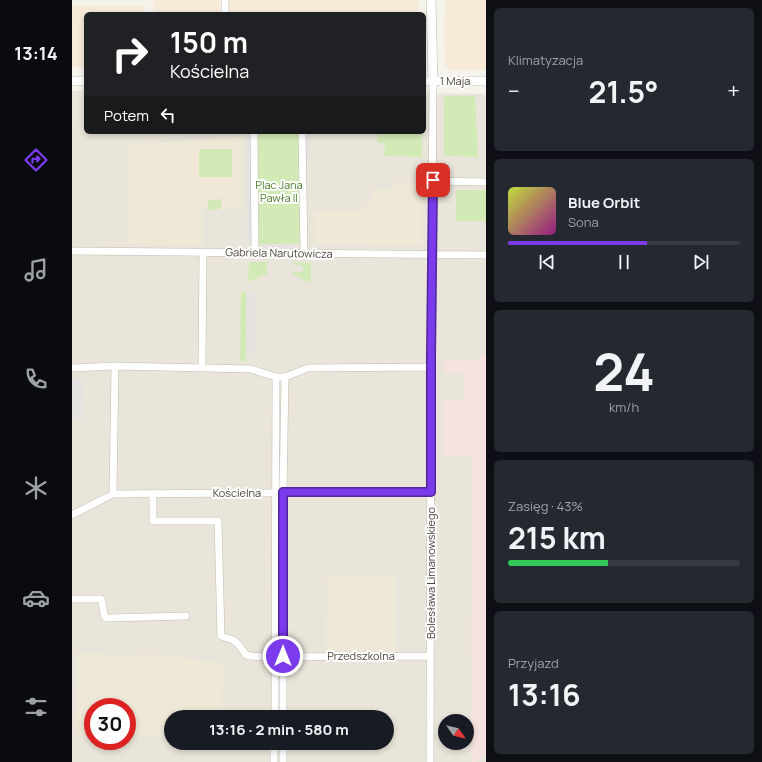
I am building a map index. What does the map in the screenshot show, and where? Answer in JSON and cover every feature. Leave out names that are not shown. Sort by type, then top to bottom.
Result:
[{"type":"street","points":[[225,0],[225,12]]},
{"type":"street","name":"Bolesława Limanowskiego","points":[[430,762],[431,254],[433,180],[428,81],[431,0]]},
{"type":"street","points":[[72,81],[84,81]]},
{"type":"street","name":"1 Maja","points":[[428,81],[486,81]]},
{"type":"street","points":[[254,134],[255,253]]},
{"type":"street","points":[[302,134],[304,253]]},
{"type":"street","points":[[433,180],[486,182]]},
{"type":"street","name":"Gabriela Narutowicza","points":[[72,252],[486,255]]},
{"type":"street","points":[[202,367],[203,252]]},
{"type":"street","points":[[113,494],[115,366]]},
{"type":"street","points":[[72,368],[115,366],[250,369],[276,377],[285,377],[308,368],[431,368]]},
{"type":"street","points":[[275,710],[276,377]]},
{"type":"street","points":[[283,710],[283,492],[285,377]]},
{"type":"street","name":"Kościelna","points":[[72,515],[113,494],[431,492]]},
{"type":"street","name":"Przedszkolna","points":[[153,493],[153,521],[218,521],[221,636],[233,640],[246,655],[392,657],[430,656]]},
{"type":"street","points":[[72,599],[101,599],[104,615],[107,618],[186,616]]},
{"type":"street","points":[[274,750],[274,762]]},
{"type":"street","points":[[283,750],[283,762]]},
{"type":"shaded area","points":[[153,0],[220,0],[220,12],[154,12]]},
{"type":"shaded area","points":[[229,0],[418,0],[418,12],[229,12]]},
{"type":"shaded area","points":[[446,0],[486,0],[486,70],[452,70],[445,66],[444,19],[446,19]]},
{"type":"shaded area","points":[[72,6],[144,6],[144,12],[84,12],[84,67],[72,67]]},
{"type":"shaded area","points":[[72,91],[84,91],[84,134],[426,134],[426,93],[486,94],[486,762],[72,762]]},
{"type":"shaded area","points":[[247,134],[252,134],[251,244],[247,243]]},
{"type":"shaded area","points":[[305,134],[310,134],[310,158],[306,158]]},
{"type":"shaded area","points":[[244,137],[244,209],[202,210],[203,245],[128,244],[129,145]]},
{"type":"shaded area","points":[[392,183],[423,183],[422,245],[314,244],[314,211],[363,211],[368,206],[372,198],[372,189],[391,189]]},
{"type":"shaded area","points":[[262,244],[296,244],[297,249],[261,249]]},
{"type":"shaded area","points":[[246,292],[254,292],[254,353],[246,353]]},
{"type":"shaded area","points":[[482,355],[486,355],[486,756],[471,762],[471,750],[474,750],[474,714],[471,714],[473,457],[443,457],[444,401],[465,401],[465,374],[444,373],[444,361],[476,361]]},
{"type":"shaded area","points":[[72,379],[83,379],[82,419],[72,418]]},
{"type":"shaded area","points":[[327,576],[395,576],[395,651],[326,650]]},
{"type":"shaded area","points":[[77,653],[167,656],[223,663],[222,710],[164,710],[164,735],[136,735],[136,698],[84,698],[84,735],[75,735]]},
{"type":"green space","points":[[446,96],[475,96],[478,157],[444,156],[444,100]]},
{"type":"green space","name":"Plac Jana Pawła II","points":[[257,134],[299,134],[302,244],[257,244]]},
{"type":"green space","points":[[378,134],[422,134],[422,157],[384,156],[385,143],[377,143]]},
{"type":"green space","points":[[199,149],[232,149],[232,177],[199,177]]},
{"type":"green space","points":[[456,190],[486,190],[486,221],[456,221]]},
{"type":"green space","points":[[221,199],[221,209],[208,210],[208,200]]},
{"type":"green space","points":[[249,262],[267,262],[267,274],[248,282]]},
{"type":"green space","points":[[293,262],[311,263],[311,283],[293,274],[293,272],[303,272],[303,265],[293,265]]},
{"type":"green space","points":[[241,291],[246,292],[246,361],[240,361]]},
{"type":"route","points":[[283,656],[283,492],[431,492],[431,254],[433,180]]}]
